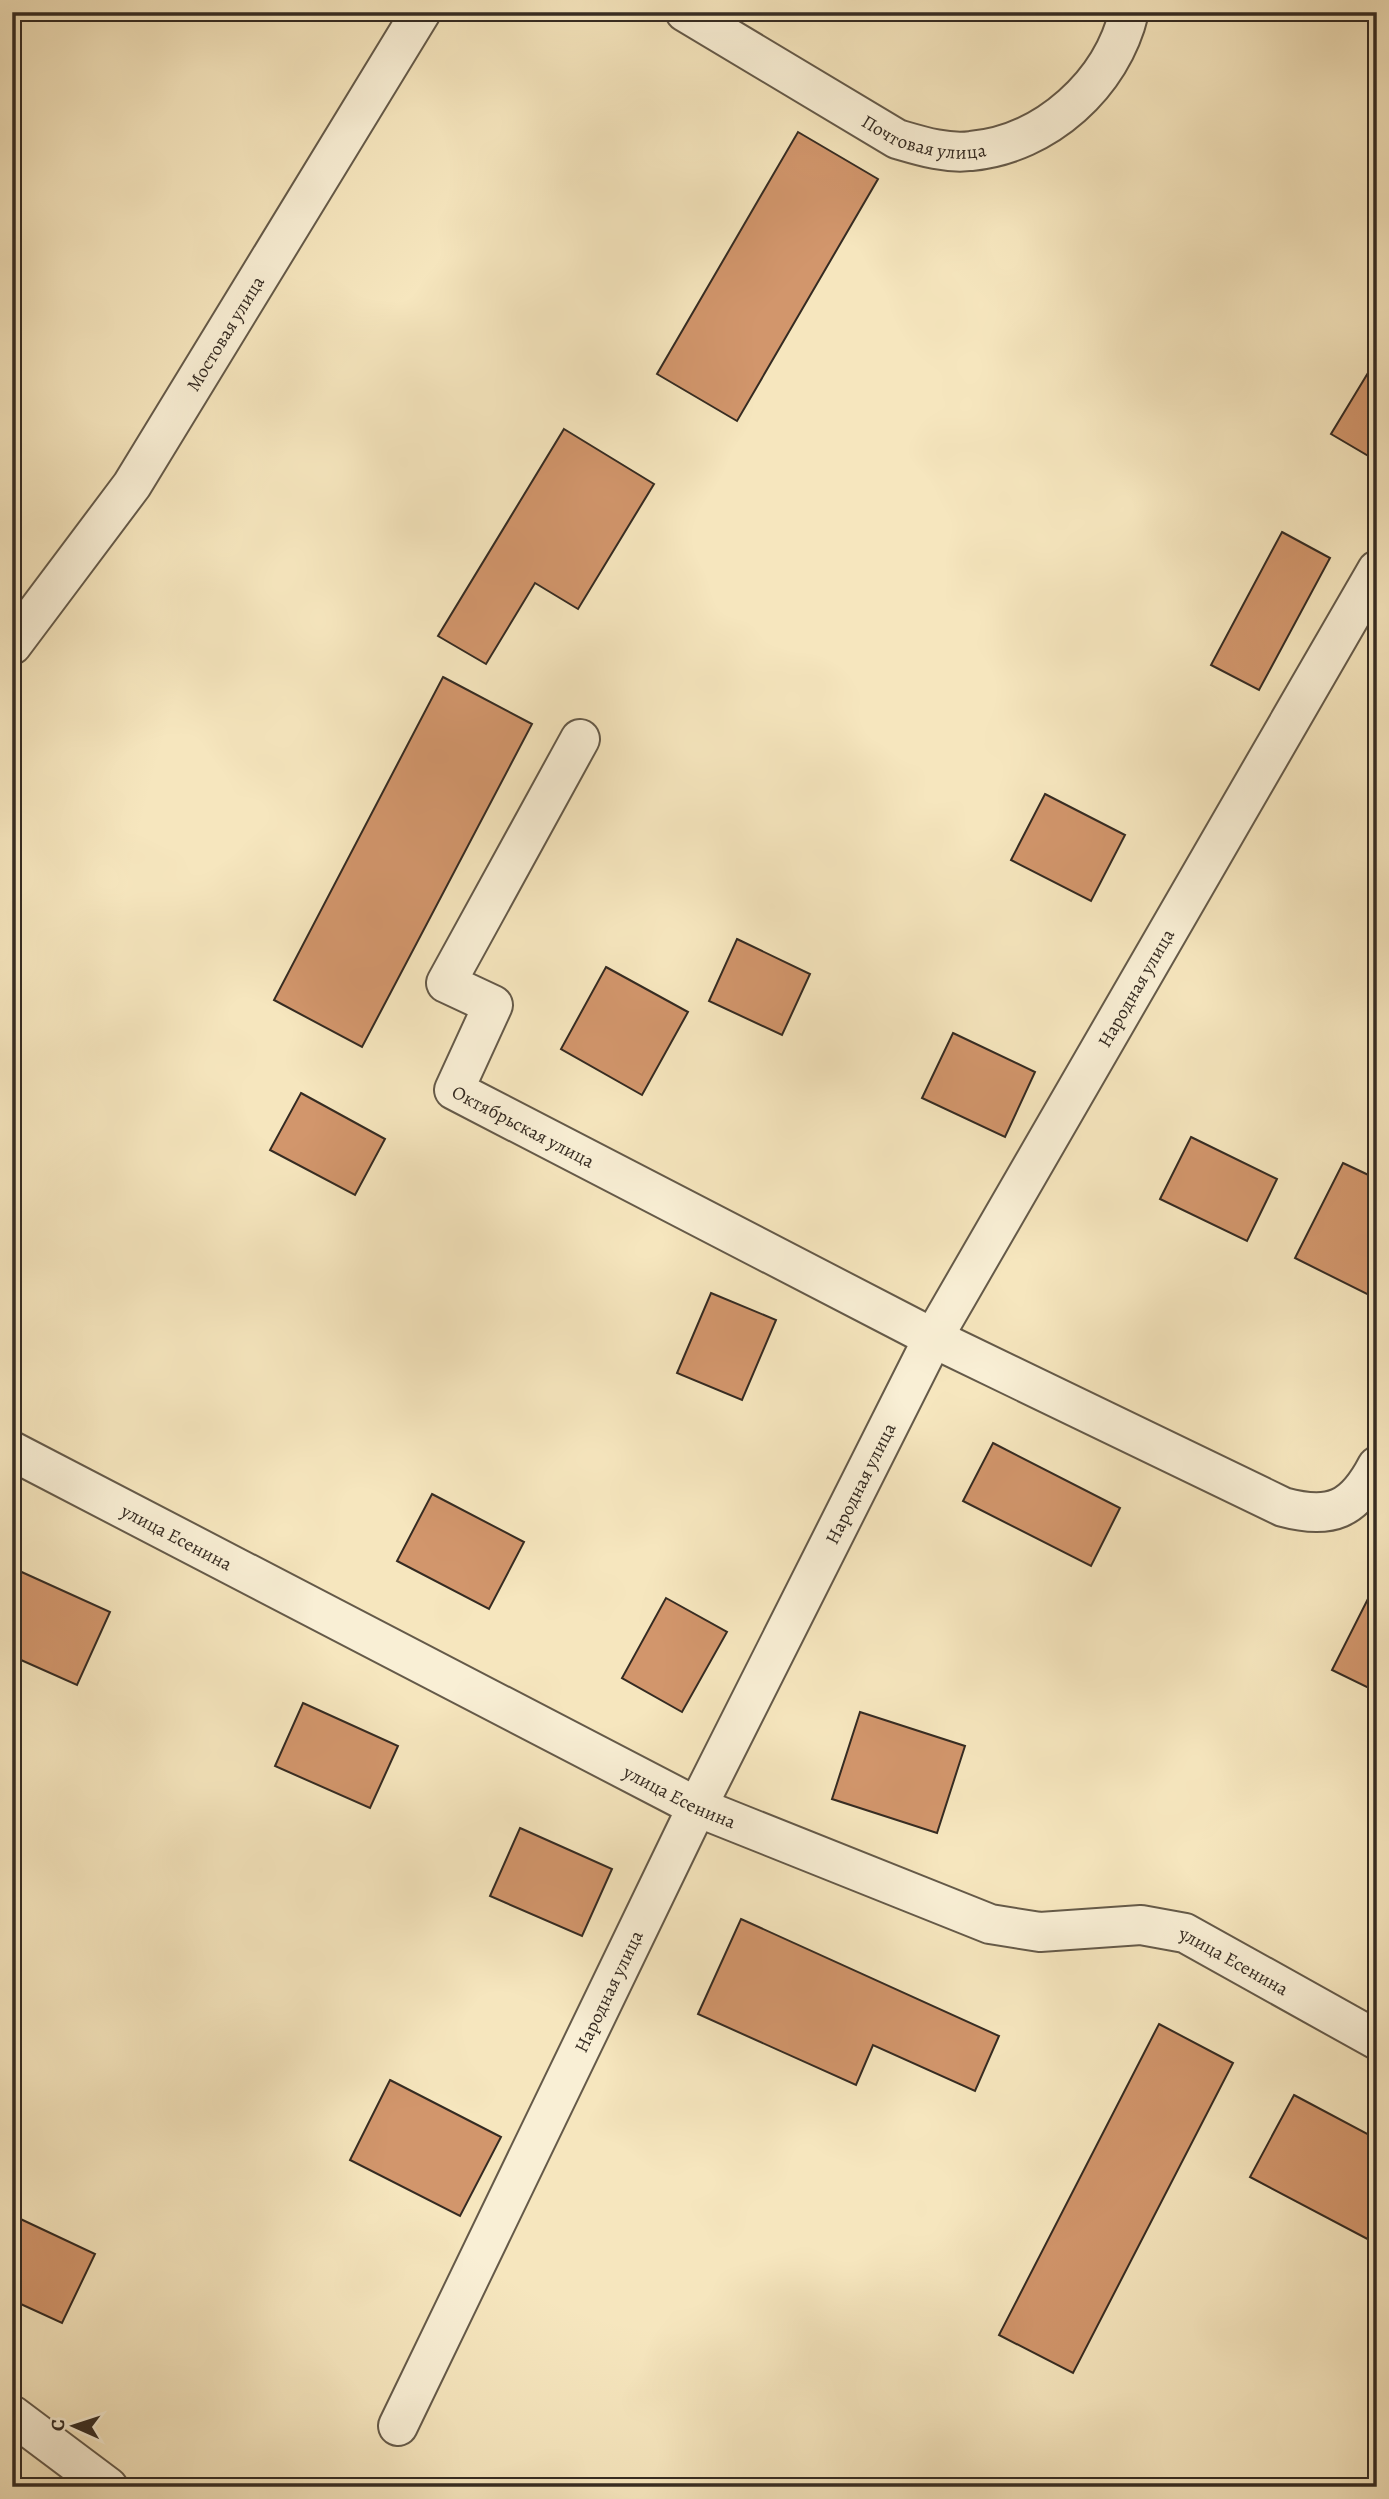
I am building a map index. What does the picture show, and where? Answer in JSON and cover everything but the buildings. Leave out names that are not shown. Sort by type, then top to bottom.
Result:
[{"type":"street","name":"Мостовая улица","points":[[12,645],[132,485],[421,12]]},
{"type":"street","name":"Почтовая улица","points":[[685,12],[897,139],[933,149],[971,152],[1012,141],[1058,117],[1082,97],[1107,69],[1123,38],[1129,12]]},
{"type":"street","name":"Народная улица","points":[[398,2426],[697,1807],[933,1338],[1377,570]]},
{"type":"street","name":"Октябрьская улица","points":[[580,739],[446,983],[493,1005],[453,1090],[933,1338]]},
{"type":"street","points":[[933,1338],[1283,1507],[1304,1513],[1325,1512],[1346,1506],[1364,1491],[1377,1466]]},
{"type":"street","name":"улица Есенина","points":[[12,1451],[697,1807],[990,1924],[1040,1932],[1140,1925],[1185,1933],[1377,2040]]},
{"type":"street","points":[[12,2415],[108,2487]]}]
